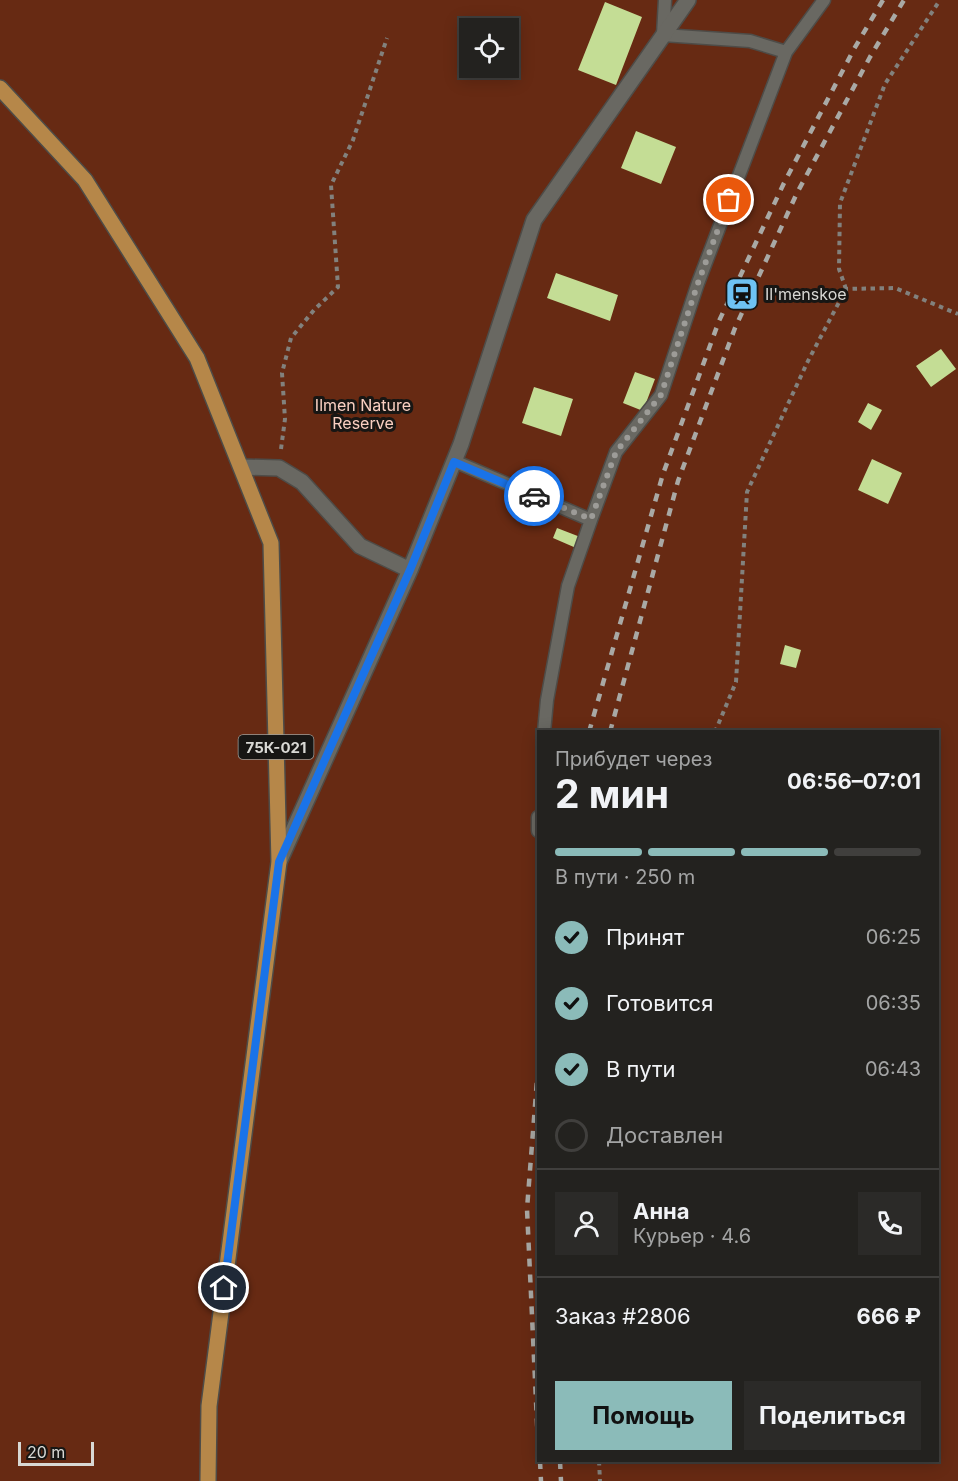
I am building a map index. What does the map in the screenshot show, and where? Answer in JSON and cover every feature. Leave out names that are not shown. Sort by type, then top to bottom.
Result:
[{"type":"main road","name":"75К-021","points":[[0,88],[85,180],[197,358],[271,543],[279,862],[209,1406],[208,1481]]},
{"type":"street","points":[[279,862],[410,570],[454,462],[534,220],[688,0]]},
{"type":"street","points":[[241,466],[279,468],[302,482],[360,546],[410,570]]},
{"type":"lane","points":[[665,0],[663,35],[750,41],[786,52]]},
{"type":"lane","points":[[544,730],[547,700],[568,586],[616,452],[661,395],[698,283],[786,52],[824,0]]},
{"type":"lane","points":[[454,462],[591,519]]},
{"type":"path","points":[[716,730],[736,682],[747,492],[808,361],[846,289],[839,269],[840,203],[885,84],[940,0]]},
{"type":"path","points":[[279,468],[285,419],[282,373],[291,338],[314,310],[338,287],[332,185],[353,140],[387,38]]},
{"type":"path","points":[[846,289],[895,288],[958,314]]},
{"type":"path","points":[[599,1462],[600,1481]]},
{"type":"green space","name":"Ilmen Nature Reserve","points":[[0,0],[958,0],[958,1481],[0,1481]]},
{"type":"building","points":[[605,2],[642,17],[616,85],[578,70]]},
{"type":"building","points":[[636,131],[676,147],[661,184],[621,168]]},
{"type":"building","points":[[556,273],[618,295],[610,321],[547,298]]},
{"type":"building","points":[[941,349],[956,369],[931,387],[916,366]]},
{"type":"building","points":[[635,372],[655,379],[643,411],[623,403]]},
{"type":"building","points":[[534,387],[573,399],[561,436],[522,423]]},
{"type":"building","points":[[868,403],[882,410],[871,430],[858,422]]},
{"type":"building","points":[[872,459],[902,473],[888,504],[858,490]]},
{"type":"building","points":[[557,528],[588,540],[583,551],[553,538]]},
{"type":"building","points":[[785,645],[801,650],[796,668],[780,664]]},
{"type":"railway","points":[[590,730],[663,474],[719,321],[784,183],[854,49],[883,0]]},
{"type":"railway","points":[[611,730],[678,481],[735,328],[797,193],[870,57],[904,0]]},
{"type":"railway","points":[[537,1080],[527,1209],[537,1423]]},
{"type":"railway","points":[[540,1462],[541,1481]]},
{"type":"railway","points":[[560,1462],[561,1481]]},
{"type":"way so far","points":[[534,496],[591,519],[616,452],[661,395],[698,283],[729,200]]},
{"type":"place","name":"Il'menskoe","points":[[742,294]]},
{"type":"route","points":[[224,1288],[279,862],[410,570],[454,462],[534,496]]}]
